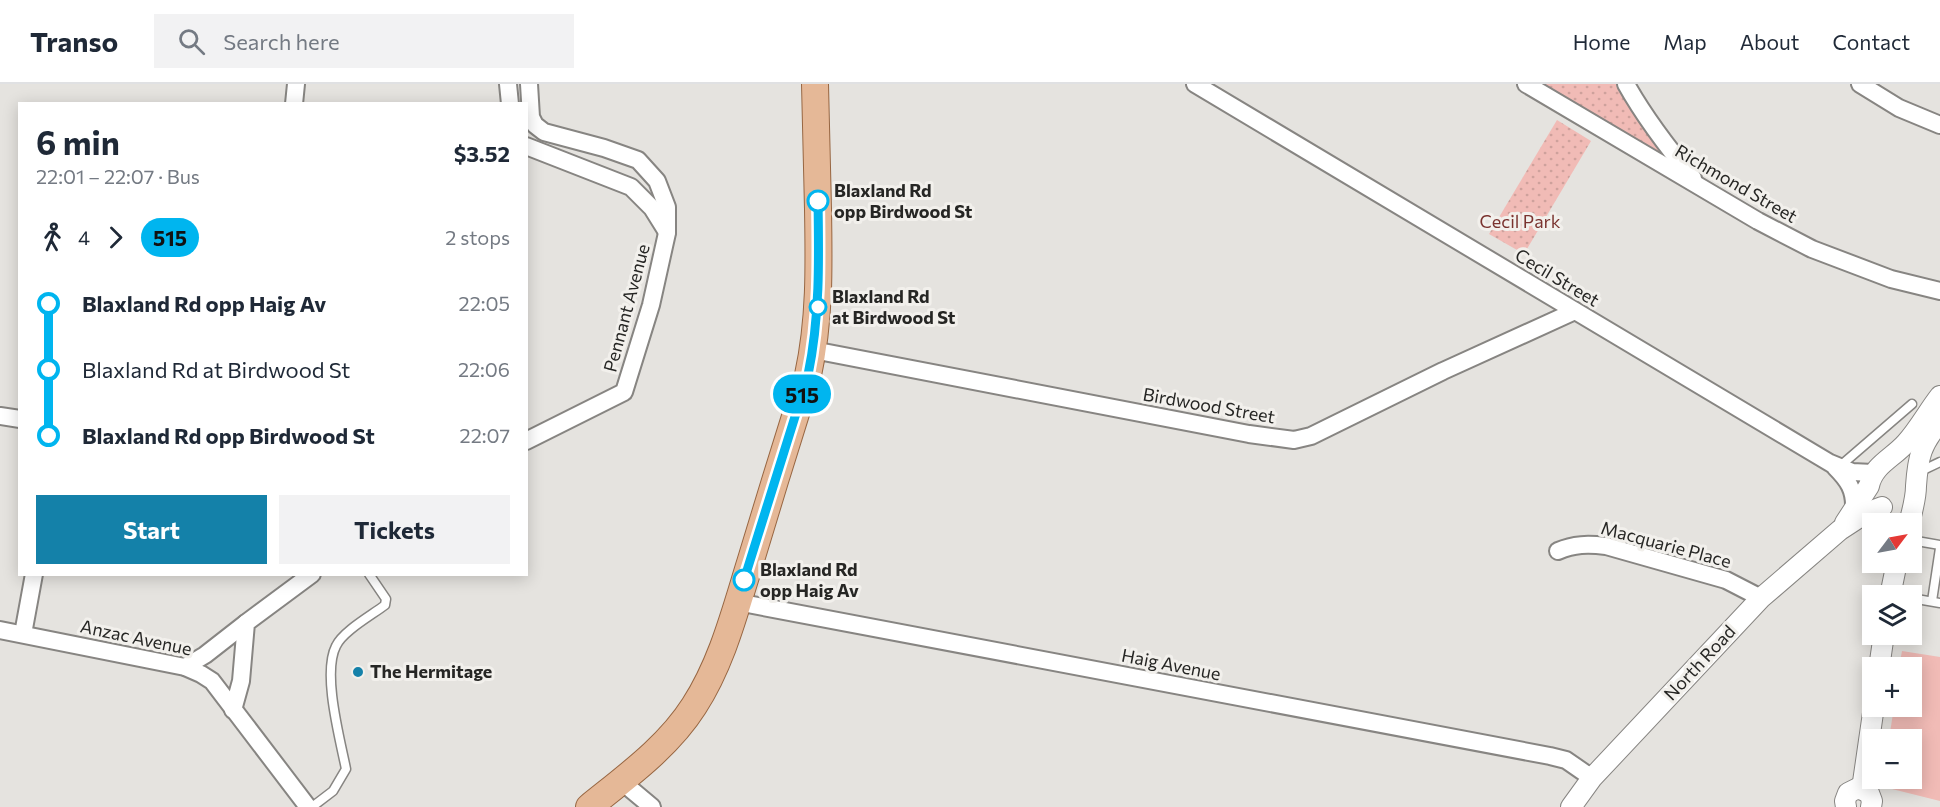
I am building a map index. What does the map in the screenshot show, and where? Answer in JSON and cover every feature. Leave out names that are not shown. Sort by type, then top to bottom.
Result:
[{"type":"main road","points":[[589,807],[678,728],[693,708],[713,670],[737,602],[808,375],[818,307],[819,270],[815,84]]},
{"type":"street","points":[[294,102],[296,84]]},
{"type":"street","points":[[508,84],[510,102]]},
{"type":"street","name":"Pennant Avenue","points":[[528,440],[624,392],[651,305],[668,233],[667,207],[657,182],[638,160],[544,132],[535,125],[531,117],[529,84]]},
{"type":"street","name":"Cecil Street","points":[[1195,84],[1834,465],[1871,480]]},
{"type":"street","name":"Richmond Street","points":[[1526,84],[1702,188],[1812,249],[1891,279],[1940,291]]},
{"type":"street","points":[[1626,84],[1666,145],[1702,188]]},
{"type":"street","points":[[1860,84],[1899,108],[1940,125]]},
{"type":"street","name":"Pennant Avenue","points":[[528,147],[631,187],[651,208],[668,233]]},
{"type":"street","name":"Birdwood Street","points":[[813,350],[1249,434],[1294,440],[1311,436],[1443,371],[1575,311]]},
{"type":"street","name":"North Road","points":[[1840,530],[1878,467],[1907,443],[1940,396]]},
{"type":"street","points":[[0,416],[18,419]]},
{"type":"street","points":[[1911,513],[1922,447],[1928,435],[1940,422]]},
{"type":"street","points":[[1834,465],[1847,479],[1852,489],[1855,498],[1854,509]]},
{"type":"street","points":[[1871,480],[1874,500],[1886,513]]},
{"type":"street","name":"North Road","points":[[1886,513],[1914,499]]},
{"type":"street","name":"North Road","points":[[1571,807],[1592,778],[1761,598],[1840,530],[1862,516]]},
{"type":"street","name":"Macquarie Place","points":[[1558,551],[1571,546],[1590,544],[1606,546],[1726,580],[1761,598]]},
{"type":"street","points":[[24,634],[34,576]]},
{"type":"street","points":[[185,667],[206,655],[309,576]]},
{"type":"street","name":"Haig Avenue","points":[[737,602],[1550,756],[1566,760],[1592,778]]},
{"type":"street","points":[[233,710],[241,681],[246,623]]},
{"type":"street","name":"Anzac Avenue","points":[[0,630],[185,667],[201,674],[212,681],[310,807]]},
{"type":"street","points":[[1872,802],[1874,717]]},
{"type":"street","points":[[621,781],[652,807]]},
{"type":"street","points":[[1846,807],[1845,801],[1848,793],[1854,789],[1872,802]]},
{"type":"lane","points":[[1834,465],[1912,404]]},
{"type":"lane","points":[[1916,473],[1940,462]]},
{"type":"lane","points":[[1922,542],[1940,546],[1936,602]]},
{"type":"lane","points":[[310,807],[333,790],[346,769],[330,680],[331,664],[336,646],[344,636],[385,605],[386,599],[370,576]]},
{"type":"green space","points":[[1541,84],[1619,84],[1672,159],[1653,150]]},
{"type":"green space","name":"Cecil Park","points":[[1557,120],[1591,141],[1524,254],[1489,234]]},
{"type":"green space","points":[[1902,651],[1940,657],[1940,801],[1892,789],[1922,789],[1922,729],[1891,729],[1892,717],[1922,717],[1922,657],[1901,657]]},
{"type":"bus line","name":"515","points":[[744,580],[808,375],[813,350],[818,307],[818,201]]},
{"type":"place","name":"Blaxland Rd opp Birdwood St","points":[[818,201]]},
{"type":"place","name":"Blaxland Rd at Birdwood St","points":[[818,307]]},
{"type":"place","name":"Blaxland Rd opp Haig Av","points":[[744,580]]},
{"type":"place","name":"The Hermitage","points":[[358,672]]}]
